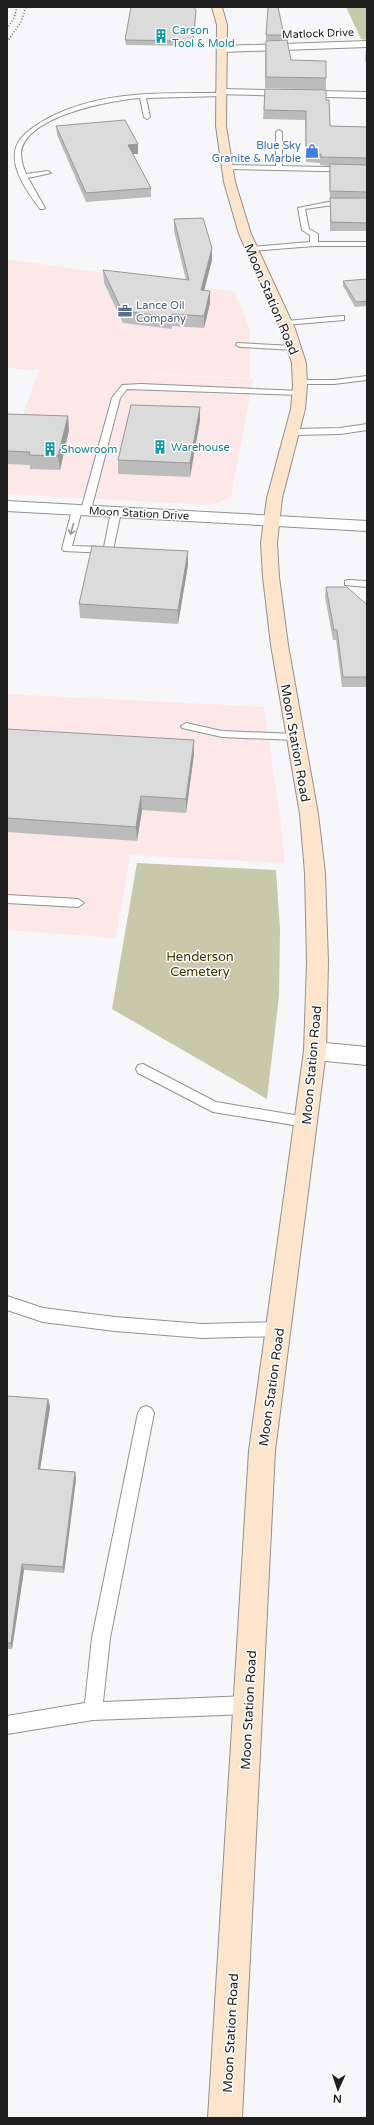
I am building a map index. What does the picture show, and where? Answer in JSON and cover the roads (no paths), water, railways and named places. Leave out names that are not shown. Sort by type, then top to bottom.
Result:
[{"type":"street","name":"Moon Station Road","points":[[217,7],[222,25],[222,139],[227,167],[240,222],[286,323],[295,348],[298,359],[301,387],[294,432],[277,487],[269,541],[276,626],[286,693],[296,737],[309,815],[313,863],[318,984],[315,1051],[262,1451],[226,2118]]},
{"type":"street","name":"Matlock Drive","points":[[222,49],[367,44]]},
{"type":"street","points":[[221,93],[367,95]]},
{"type":"street","name":"Moon Station Drive","points":[[7,506],[367,526]]},
{"type":"street","points":[[315,1051],[367,1056]]},
{"type":"lane","points":[[42,208],[24,176],[18,161],[19,149],[26,137],[41,125],[61,114],[90,105],[143,96],[221,93]]},
{"type":"lane","points":[[143,96],[147,117]]},
{"type":"lane","points":[[279,132],[279,168]]},
{"type":"lane","points":[[227,167],[367,170]]},
{"type":"lane","points":[[24,176],[48,173]]},
{"type":"lane","points":[[314,244],[314,234],[306,230],[301,208],[333,203],[367,203]]},
{"type":"lane","points":[[251,249],[314,244],[367,244]]},
{"type":"lane","points":[[286,323],[341,318]]},
{"type":"lane","points":[[240,345],[295,348]]},
{"type":"lane","points":[[116,512],[108,550],[66,549],[81,510],[116,398],[125,387],[301,387],[367,378]]},
{"type":"lane","points":[[294,432],[340,431],[367,427]]},
{"type":"lane","points":[[348,583],[367,584]]},
{"type":"lane","points":[[186,726],[222,734],[296,737]]},
{"type":"lane","points":[[7,899],[78,903]]},
{"type":"lane","points":[[143,1068],[213,1107],[306,1122]]},
{"type":"lane","points":[[7,1303],[43,1315],[115,1324],[202,1332],[279,1329]]},
{"type":"lane","points":[[93,1711],[101,1638],[146,1413]]},
{"type":"lane","points":[[7,1725],[93,1711],[248,1705]]},
{"type":"railway","points":[[7,29],[14,18],[17,7]]},
{"type":"railway","points":[[7,42],[21,22],[26,7]]},
{"type":"place","name":"Carson Tool & Mold","points":[[161,36]]},
{"type":"place","name":"Blue Sky Granite & Marble","points":[[312,151]]},
{"type":"place","name":"Lance Oil Company","points":[[125,311]]},
{"type":"place","name":"Warehouse","points":[[160,447]]},
{"type":"place","name":"Showroom","points":[[50,449]]},
{"type":"park label","name":"Henderson Cemetery","points":[[200,964]]}]
